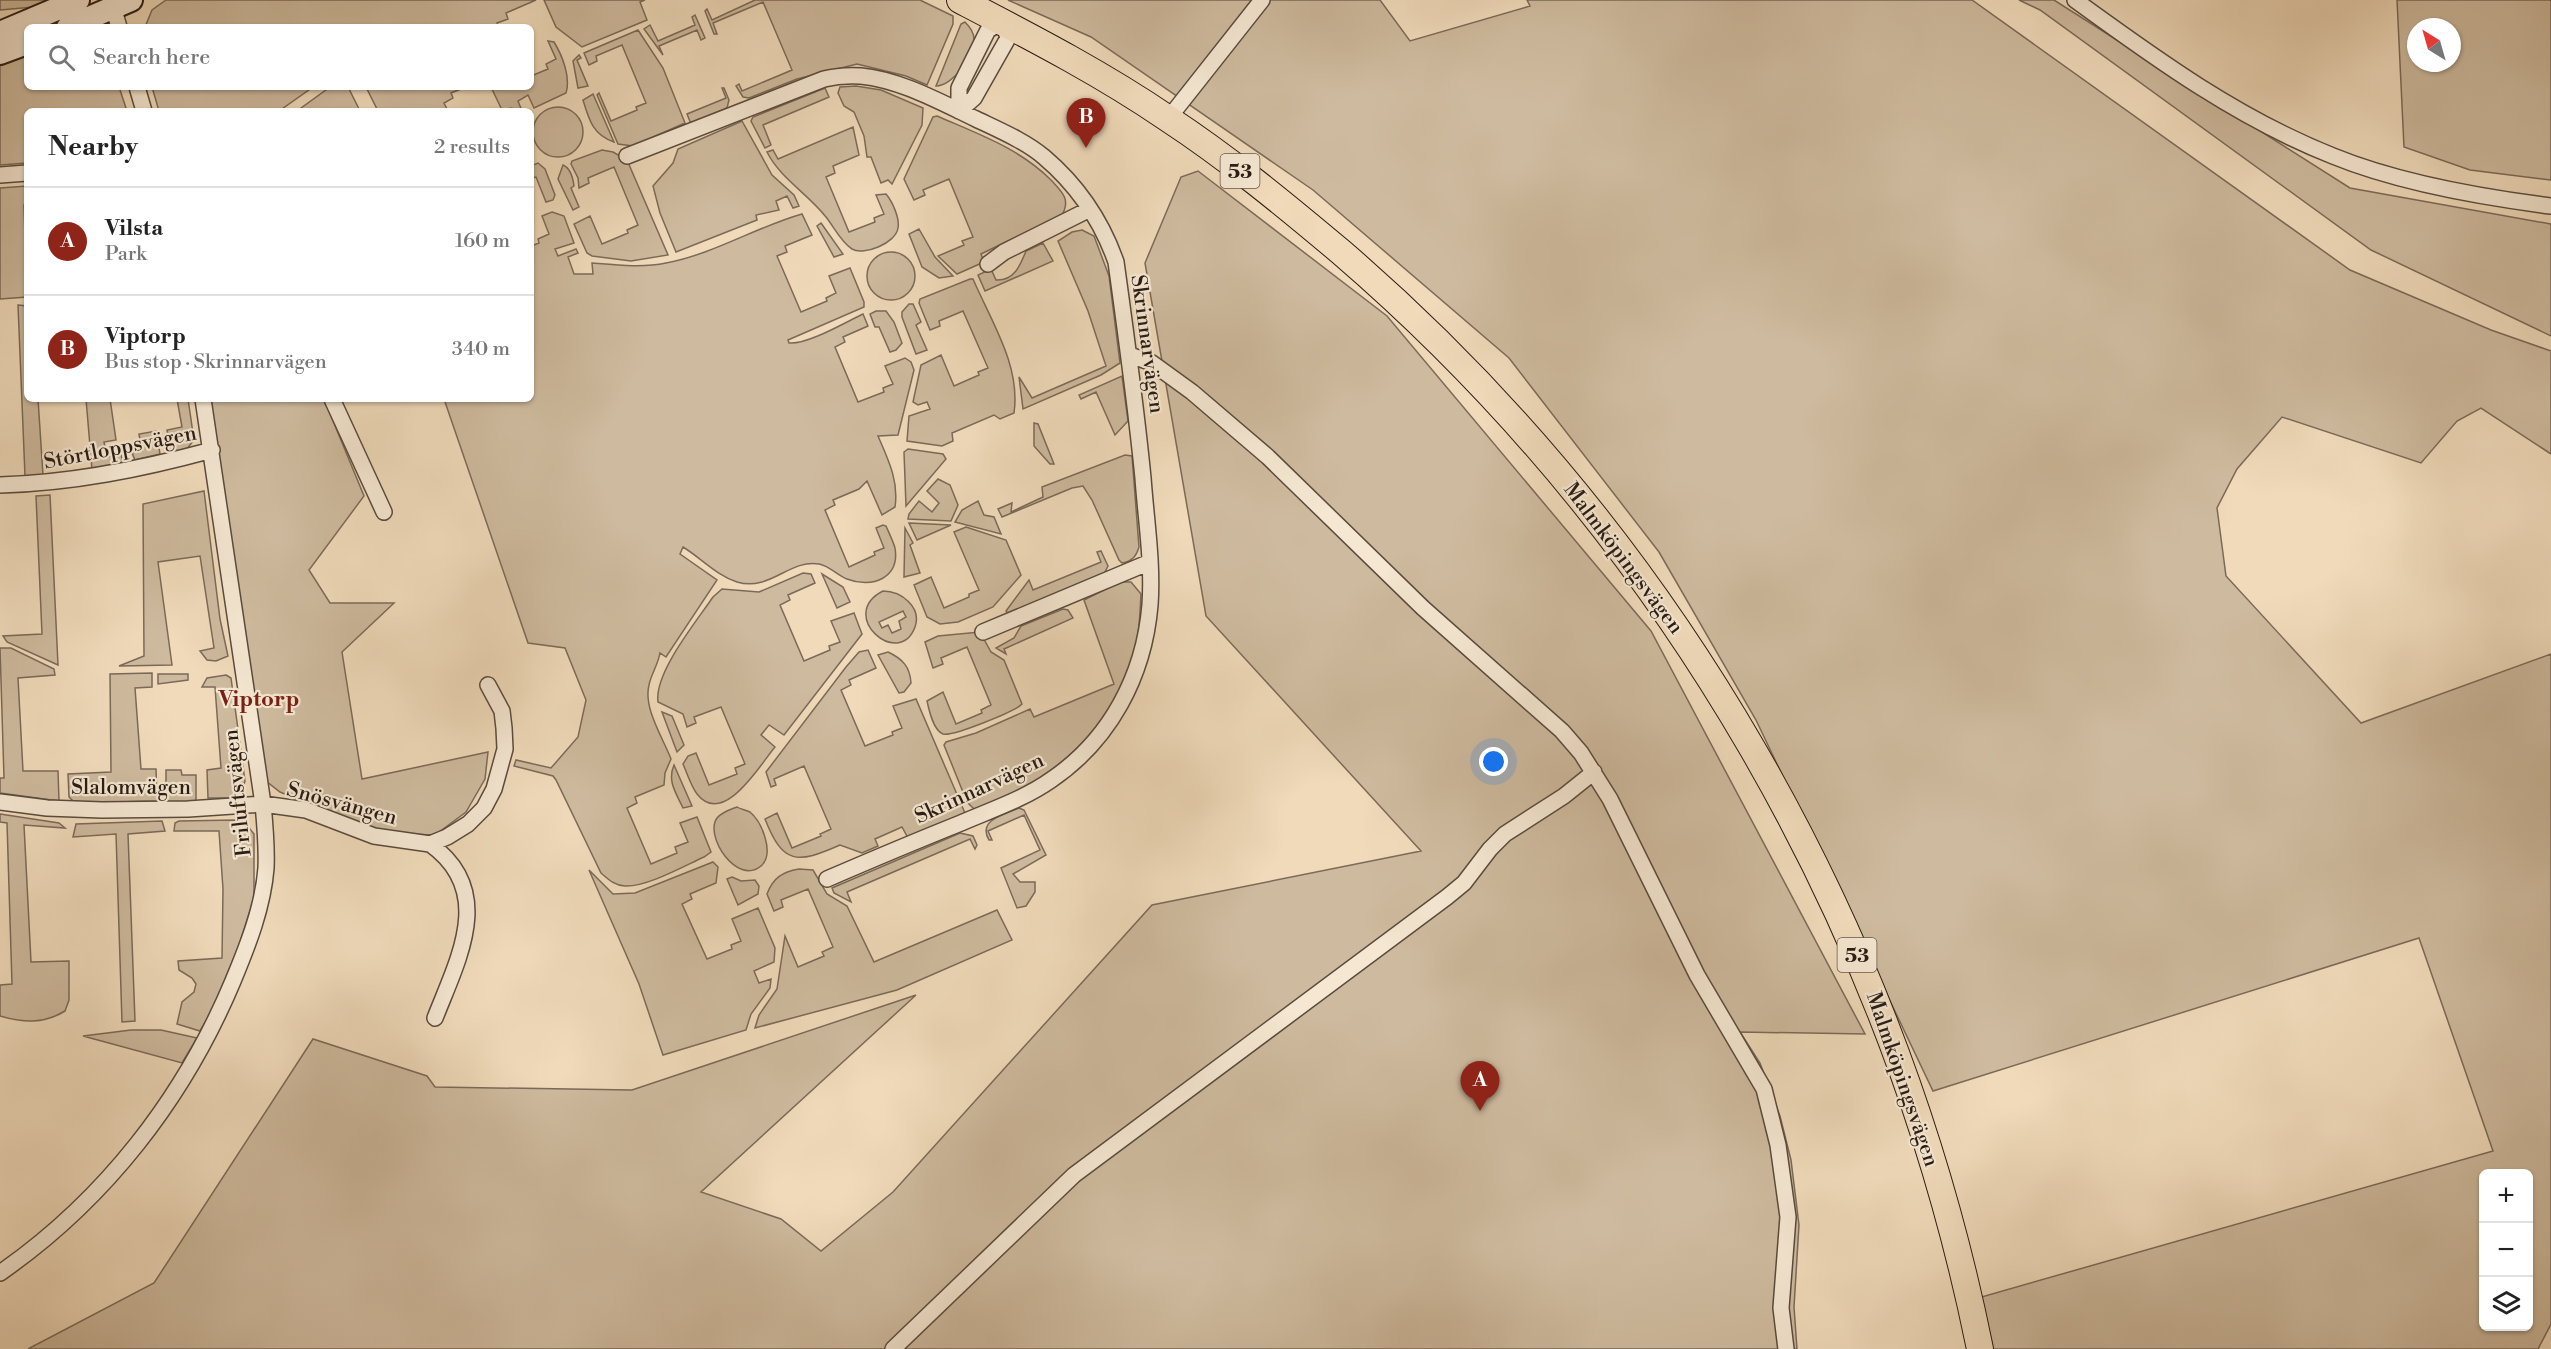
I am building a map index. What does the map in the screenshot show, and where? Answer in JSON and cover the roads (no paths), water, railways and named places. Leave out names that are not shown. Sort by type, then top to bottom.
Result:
[{"type":"main road","points":[[0,33],[78,0]]},
{"type":"main road","name":"Malmköpingsvägen","points":[[960,0],[1080,63],[1168,119],[1312,228],[1412,316],[1457,360],[1545,455],[1579,496],[1659,602],[1730,708],[1776,788],[1824,880],[1892,1038],[1922,1122],[1945,1201],[1980,1349]]},
{"type":"main road","points":[[76,24],[119,9]]},
{"type":"main road","points":[[0,53],[24,44]]},
{"type":"street","points":[[1168,119],[1262,0]]},
{"type":"street","points":[[2076,0],[2175,71],[2225,102],[2334,157],[2395,175],[2493,199],[2551,206]]},
{"type":"street","points":[[959,111],[974,98],[1008,38],[1003,22]]},
{"type":"street","name":"Skrinnarvägen","points":[[627,156],[799,87],[841,75],[861,76],[906,87],[1008,134],[1042,155],[1067,180],[1090,210],[1108,240],[1116,262],[1130,356],[1150,562],[1150,604],[1144,642],[1135,673],[1122,704],[1106,729],[1088,749],[1067,768],[1027,794],[827,879]]},
{"type":"street","points":[[138,90],[143,108]]},
{"type":"street","points":[[0,176],[24,173]]},
{"type":"street","points":[[988,264],[1004,252],[1090,210]]},
{"type":"street","points":[[1130,356],[1152,363],[1192,392],[1268,457],[1423,608],[1562,731],[1594,772],[1632,842],[1697,975],[1764,1089],[1778,1145],[1788,1217],[1781,1308],[1786,1349]]},
{"type":"street","name":"Friluftsvägen","points":[[0,1273],[52,1233],[108,1179],[162,1113],[193,1064],[220,1012],[244,956],[258,913],[266,867],[263,804],[204,402]]},
{"type":"street","points":[[333,402],[384,512]]},
{"type":"street","name":"Störtloppsvägen","points":[[0,485],[48,483],[102,476],[212,450]]},
{"type":"street","points":[[983,632],[1150,562]]},
{"type":"street","points":[[430,844],[468,824],[484,808],[494,789],[505,749],[504,728],[502,711],[488,685]]},
{"type":"street","points":[[893,1349],[1074,1175],[1464,884],[1490,849],[1505,834],[1564,796],[1594,772]]},
{"type":"street","name":"Slalomvägen","points":[[0,802],[46,808],[102,810],[188,809],[263,804]]},
{"type":"street","name":"Snösvängen","points":[[263,804],[306,810],[374,836],[430,844]]},
{"type":"street","points":[[430,844],[441,852],[462,884],[467,902],[468,920],[464,942],[435,1018]]},
{"type":"place","name":"Viptorp","points":[[1086,148]]},
{"type":"place","name":"Vilsta","points":[[1480,1111]]},
{"type":"district","name":"Viptorp","points":[[259,698]]}]
